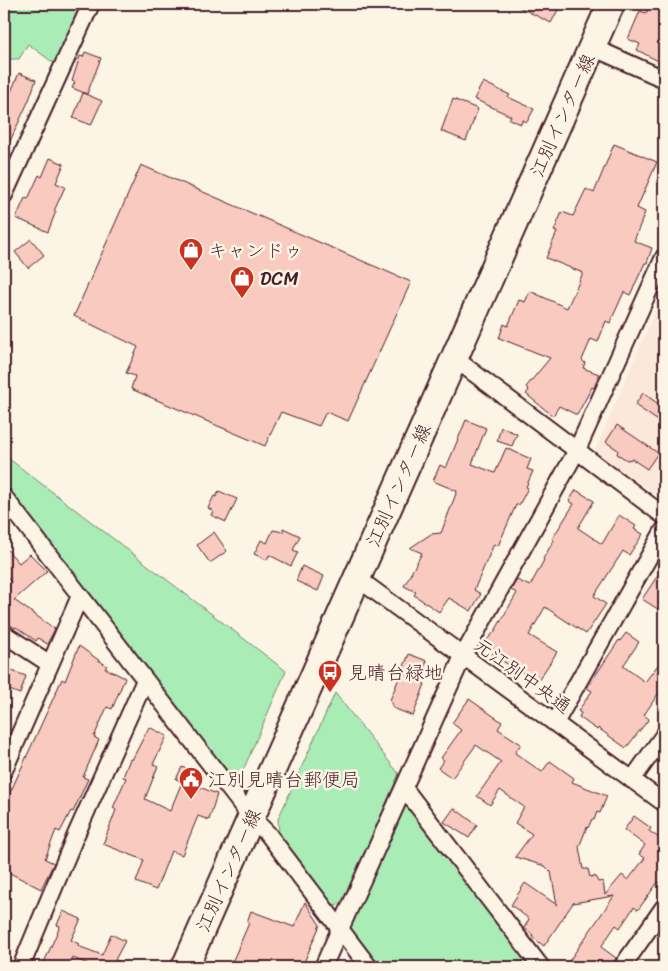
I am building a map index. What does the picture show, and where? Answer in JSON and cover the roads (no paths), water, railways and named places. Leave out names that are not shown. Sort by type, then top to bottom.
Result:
[{"type":"main road","name":"江別インター線","points":[[185,967],[611,4]]},
{"type":"street","points":[[4,196],[92,4]]},
{"type":"street","points":[[592,47],[664,79]]},
{"type":"street","points":[[323,967],[463,656],[577,450],[664,257]]},
{"type":"street","points":[[454,358],[664,516]]},
{"type":"street","points":[[4,497],[251,818],[267,833],[369,967]]},
{"type":"street","points":[[554,723],[664,530]]},
{"type":"street","name":"元江別中央通","points":[[357,578],[664,803]]},
{"type":"street","points":[[4,770],[80,596]]},
{"type":"street","points":[[4,634],[50,664]]},
{"type":"street","points":[[21,967],[75,837],[145,680]]},
{"type":"street","points":[[632,780],[664,734]]},
{"type":"street","points":[[404,788],[541,967]]},
{"type":"street","points":[[622,967],[664,907]]},
{"type":"place","name":"キャンドゥ","points":[[191,271]]},
{"type":"place","name":"DCM","points":[[242,299]]},
{"type":"place","name":"見晴台緑地","points":[[330,693]]},
{"type":"place","name":"江別見晴台郵便局","points":[[191,800]]}]
